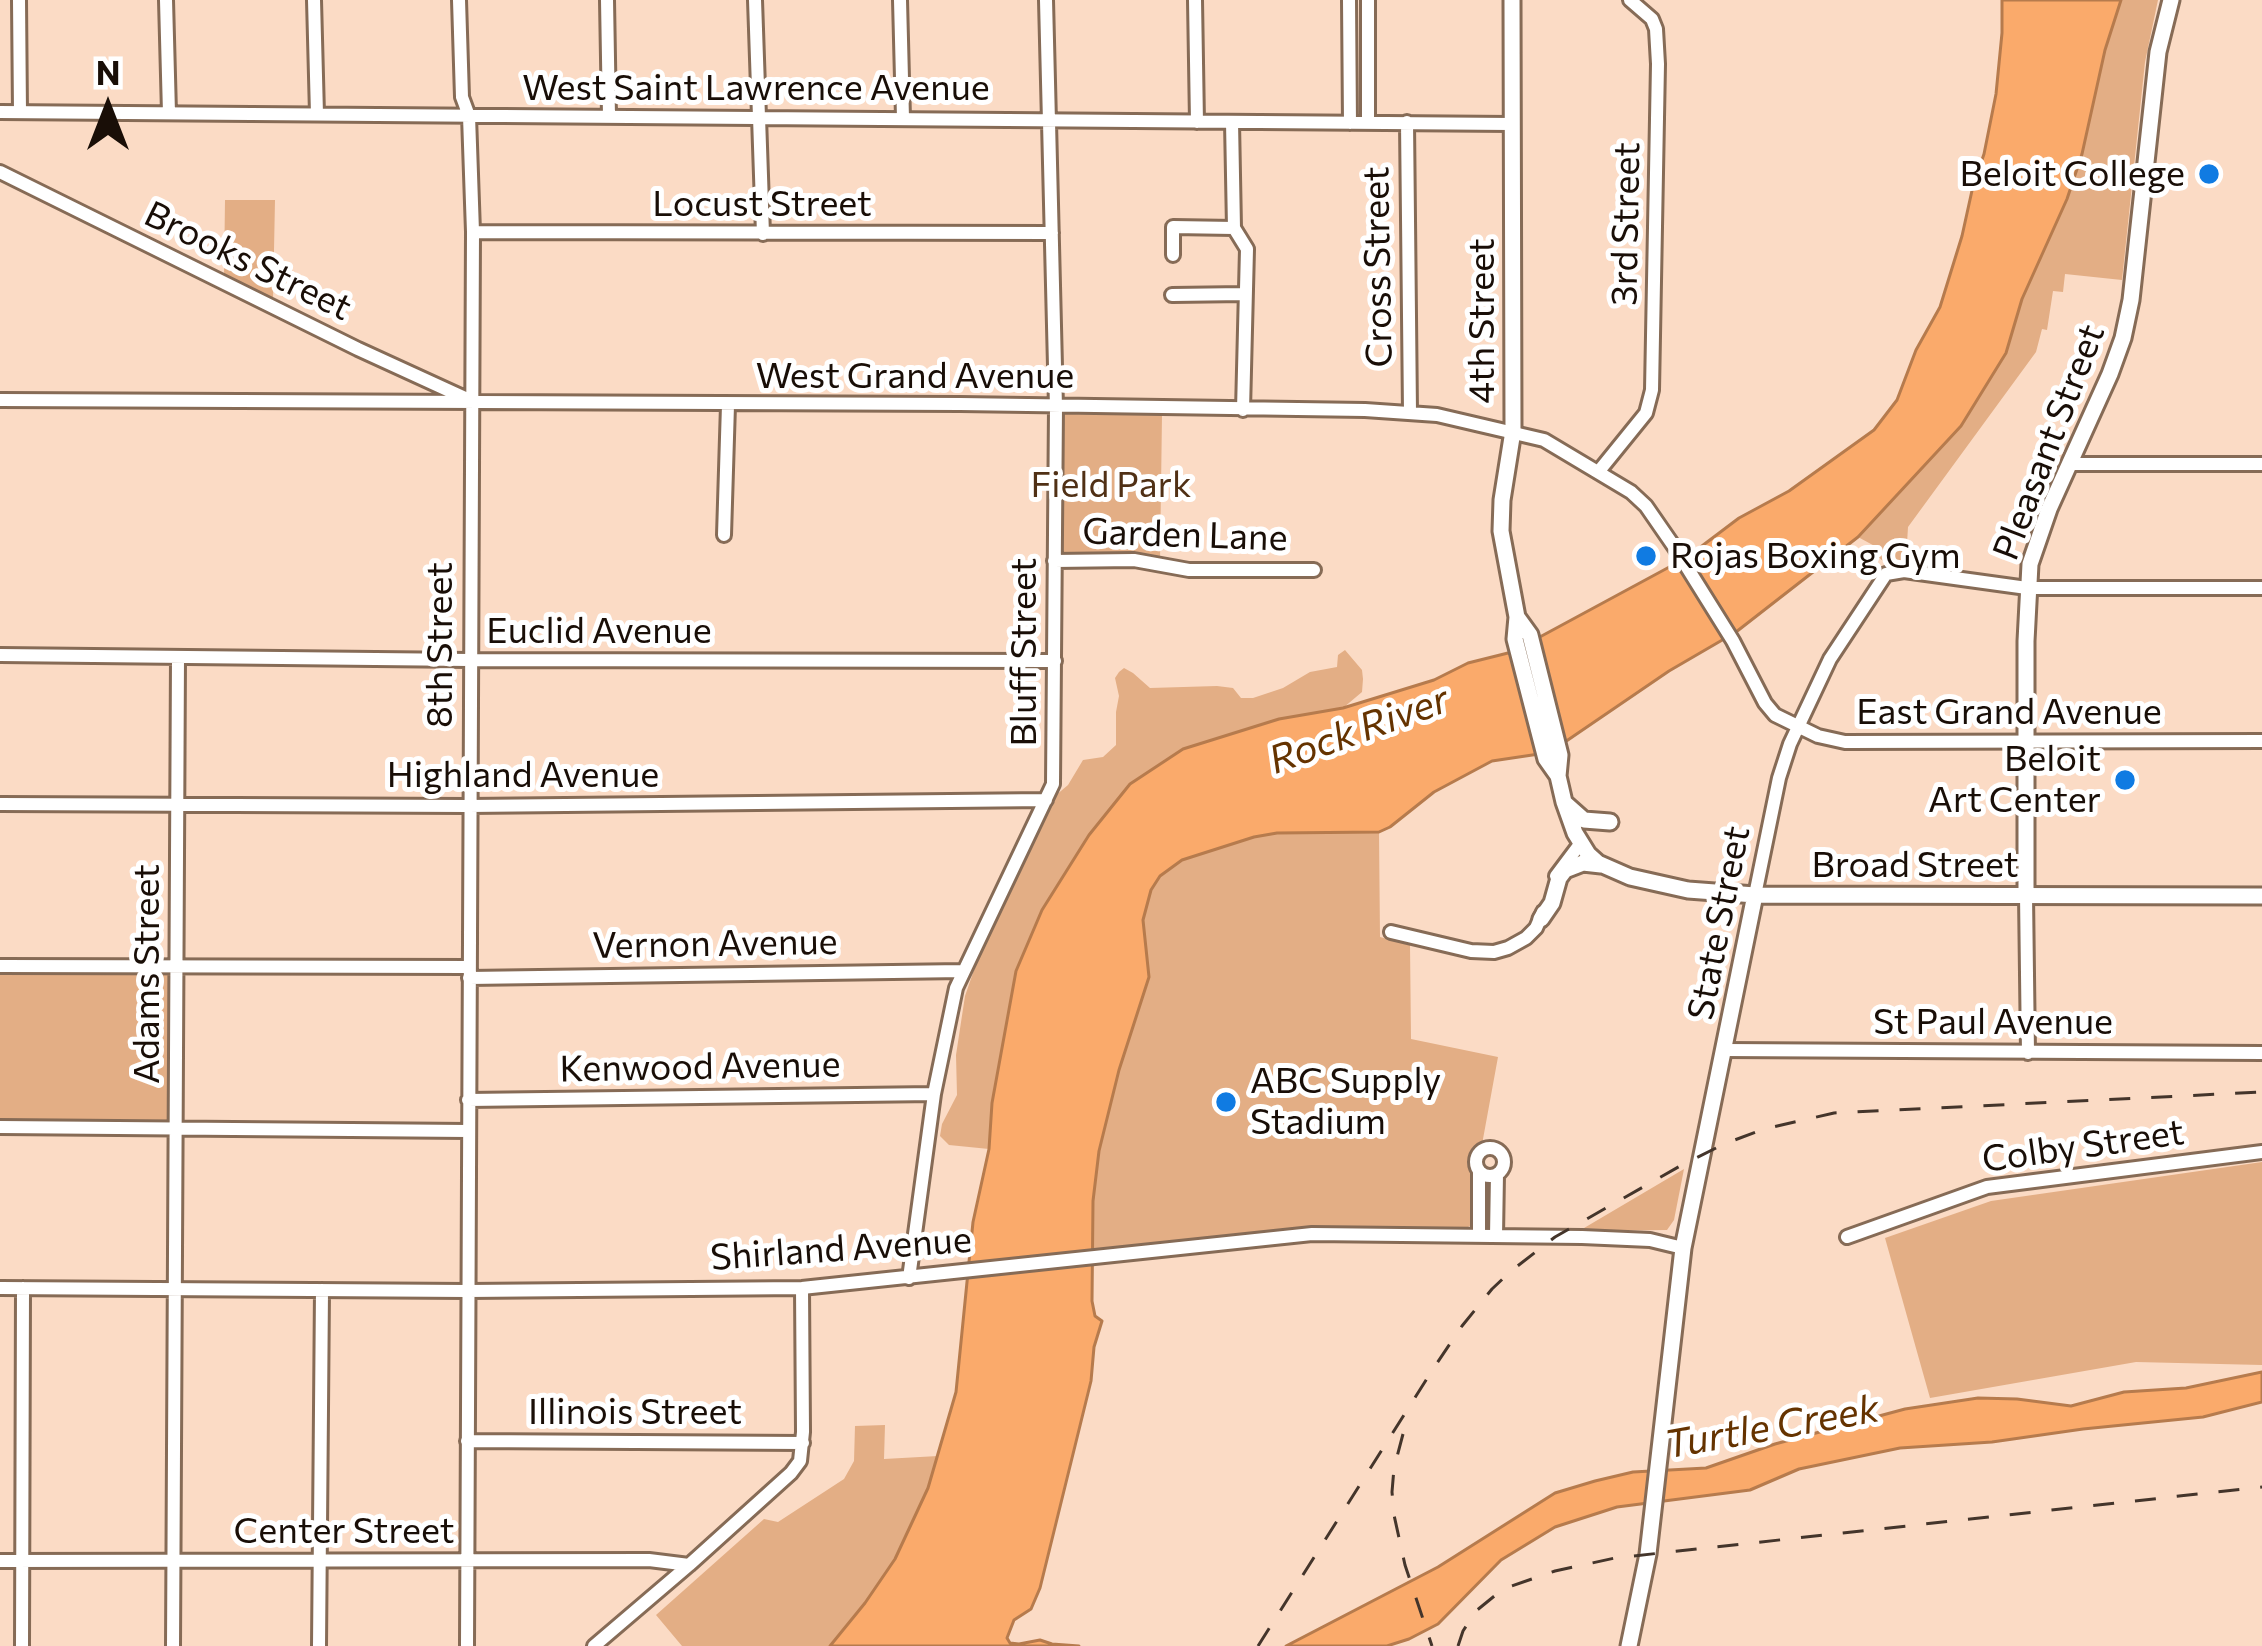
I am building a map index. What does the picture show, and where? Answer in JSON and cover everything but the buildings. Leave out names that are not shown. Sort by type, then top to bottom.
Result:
[{"type":"main road","name":"4th Street","points":[[1512,0],[1513,430],[1501,526],[1522,637]]},
{"type":"main road","name":"Pleasant Street","points":[[2026,895],[2027,588],[2036,542],[2110,374],[2127,320],[2158,52],[2171,0]]},
{"type":"main road","name":"Broad Street","points":[[1522,637],[1564,802],[1580,844],[1603,866],[1630,878],[1688,890],[1755,895],[2262,896]]},
{"type":"main road","points":[[1564,802],[1584,820],[1610,822]]},
{"type":"main road","points":[[1538,923],[1565,871],[1583,863],[1603,866]]},
{"type":"main road","name":"State Street","points":[[1629,1646],[1644,1581],[1683,1248],[1755,895]]},
{"type":"street","points":[[19,0],[20,112]]},
{"type":"street","points":[[166,0],[169,113]]},
{"type":"street","points":[[314,0],[316,114]]},
{"type":"street","name":"8th Street","points":[[459,0],[473,232],[467,1646]]},
{"type":"street","points":[[607,0],[609,116]]},
{"type":"street","points":[[755,0],[763,234]]},
{"type":"street","points":[[900,0],[903,118]]},
{"type":"street","name":"Bluff Street","points":[[909,1278],[934,1094],[956,988],[1054,777],[1056,407],[1046,0]]},
{"type":"street","points":[[1195,0],[1197,122]]},
{"type":"street","points":[[1349,0],[1350,123]]},
{"type":"street","points":[[1368,0],[1368,123]]},
{"type":"street","name":"3rd Street","points":[[1599,471],[1646,413],[1652,390],[1658,64],[1652,19],[1630,0]]},
{"type":"street","name":"West Saint Lawrence Avenue","points":[[0,112],[1511,124]]},
{"type":"street","points":[[1232,122],[1234,228],[1247,249],[1243,410]]},
{"type":"street","name":"Cross Street","points":[[1407,122],[1410,412]]},
{"type":"street","name":"Brooks Street","points":[[0,172],[472,401]]},
{"type":"street","points":[[1173,255],[1173,227],[1234,228]]},
{"type":"street","name":"Locust Street","points":[[473,232],[1052,233]]},
{"type":"street","points":[[1172,295],[1244,294]]},
{"type":"street","name":"West Grand Avenue","points":[[0,400],[960,404],[1410,412],[1513,430],[1556,445],[1631,492],[1675,548],[1733,641]]},
{"type":"street","points":[[724,536],[728,405]]},
{"type":"street","points":[[2069,464],[2262,464]]},
{"type":"street","name":"Garden Lane","points":[[1054,561],[1133,560],[1189,569],[1314,570]]},
{"type":"street","name":"State Street","points":[[1755,895],[1779,778],[1798,726],[1830,659],[1886,574],[1904,571],[2027,588]]},
{"type":"street","points":[[2027,588],[2262,588]]},
{"type":"street","name":"East Grand Avenue","points":[[1733,641],[1771,710],[1839,742],[2262,741]]},
{"type":"street","name":"Euclid Avenue","points":[[0,655],[1055,661]]},
{"type":"street","name":"Adams Street","points":[[173,1646],[178,658]]},
{"type":"street","name":"Highland Avenue","points":[[0,803],[469,806],[1046,800]]},
{"type":"street","points":[[1391,932],[1471,951],[1508,948],[1526,938],[1538,923],[1560,868],[1580,844]]},
{"type":"street","name":"Pleasant Street","points":[[2026,895],[2028,1052]]},
{"type":"street","name":"Vernon Avenue","points":[[0,966],[963,971]]},
{"type":"street","name":"St Paul Avenue","points":[[1724,1050],[2262,1053]]},
{"type":"street","name":"Kenwood Avenue","points":[[468,1100],[934,1094]]},
{"type":"street","points":[[0,1127],[468,1131]]},
{"type":"street","points":[[1479,1172],[1497,1174],[1503,1167],[1498,1151],[1482,1150],[1476,1158],[1479,1236]]},
{"type":"street","name":"Colby Street","points":[[1846,1237],[1988,1187],[2262,1152]]},
{"type":"street","points":[[1496,1236],[1497,1174]]},
{"type":"street","name":"Shirland Avenue","points":[[0,1288],[802,1288],[1296,1234],[1650,1240],[1683,1248]]},
{"type":"street","points":[[22,1288],[22,1646]]},
{"type":"street","points":[[594,1646],[796,1467],[803,1443],[802,1288]]},
{"type":"street","points":[[320,1646],[322,1291]]},
{"type":"street","name":"Illinois Street","points":[[467,1441],[803,1443]]},
{"type":"street","name":"Center Street","points":[[0,1561],[649,1560],[689,1565]]},
{"type":"green space","points":[[2121,0],[2158,0],[2145,62],[2122,280],[2065,274],[2063,292],[2053,291],[2047,330],[2042,329],[2036,352],[1908,527],[1906,560],[1883,561],[1878,557],[1882,550],[1858,537],[1961,426],[2006,353],[2022,299],[2082,154]]},
{"type":"green space","points":[[225,200],[275,200],[273,300],[224,276]]},
{"type":"green space","name":"Field Park","points":[[1062,414],[1162,415],[1160,561],[1139,555],[1060,555]]},
{"type":"green space","points":[[1345,650],[1362,670],[1363,679],[1362,692],[1343,708],[1279,719],[1129,784],[1089,835],[1042,910],[1016,970],[992,1103],[989,1149],[949,1145],[940,1136],[957,1095],[956,1055],[974,970],[1015,871],[1055,796],[1083,760],[1103,757],[1116,745],[1119,696],[1115,678],[1119,672],[1124,668],[1150,688],[1217,686],[1233,688],[1241,698],[1253,698],[1310,672],[1337,667],[1338,655]]},
{"type":"green space","points":[[1379,832],[1380,937],[1410,945],[1411,1039],[1498,1057],[1484,1144],[1470,1159],[1473,1224],[1463,1230],[1285,1230],[1093,1252],[1099,1151],[1149,977],[1143,920],[1151,890],[1160,876],[1182,860],[1254,837]]},
{"type":"green space","points":[[0,972],[170,973],[169,1121],[0,1120]]},
{"type":"green space","points":[[2262,1162],[2262,1365],[2136,1362],[1930,1398],[1885,1238],[1991,1201]]},
{"type":"green space","points":[[1684,1169],[1674,1220],[1667,1230],[1579,1231]]},
{"type":"green space","points":[[885,1425],[884,1459],[938,1456],[895,1558],[830,1646],[682,1646],[656,1615],[764,1519],[778,1522],[844,1479],[854,1461],[855,1426]]},
{"type":"water","name":"Rock River","points":[[2002,0],[2121,0],[2067,199],[2022,299],[2006,353],[1961,426],[1858,537],[1736,632],[1562,744],[1539,754],[1492,761],[1434,792],[1379,832],[1254,837],[1182,860],[1160,876],[1143,920],[1149,977],[1099,1151],[1093,1201],[1092,1301],[1095,1316],[1102,1321],[1091,1381],[1040,1588],[1031,1609],[1014,1620],[1007,1638],[1019,1644],[1040,1640],[1079,1646],[830,1646],[895,1559],[928,1488],[956,1392],[973,1222],[1016,971],[1042,910],[1089,835],[1130,784],[1183,749],[1279,719],[1343,708],[1512,652],[1686,558],[1874,430],[1897,400],[1916,350],[1940,307],[1962,236],[1996,94]]},
{"type":"water","points":[[2262,1372],[2262,1402],[2203,1417],[1900,1448],[1799,1469],[1750,1490],[1617,1507],[1555,1527],[1501,1560],[1438,1624],[1409,1639],[1387,1646],[1286,1646],[1438,1567],[1555,1493],[1595,1481],[1633,1472],[1706,1468],[1905,1409],[1978,1398],[2071,1406],[2124,1392],[2186,1388]]},
{"type":"railway","points":[[1258,1646],[1433,1369],[1492,1289],[1555,1237],[1680,1166],[1764,1129],[1834,1113],[2262,1092]]},
{"type":"railway","points":[[1403,1434],[1394,1468],[1394,1515],[1432,1646]]},
{"type":"railway","points":[[1458,1646],[1476,1611],[1503,1589],[1615,1558],[2262,1487]]},
{"type":"place","name":"Beloit College","points":[[2209,174]]},
{"type":"place","name":"Rojas Boxing Gym","points":[[1646,556]]},
{"type":"place","name":"Beloit Art Center","points":[[2125,780]]},
{"type":"place","name":"ABC Supply Stadium","points":[[1226,1102]]},
{"type":"water label","name":"Turtle Creek","points":[[1772,1427]]}]
